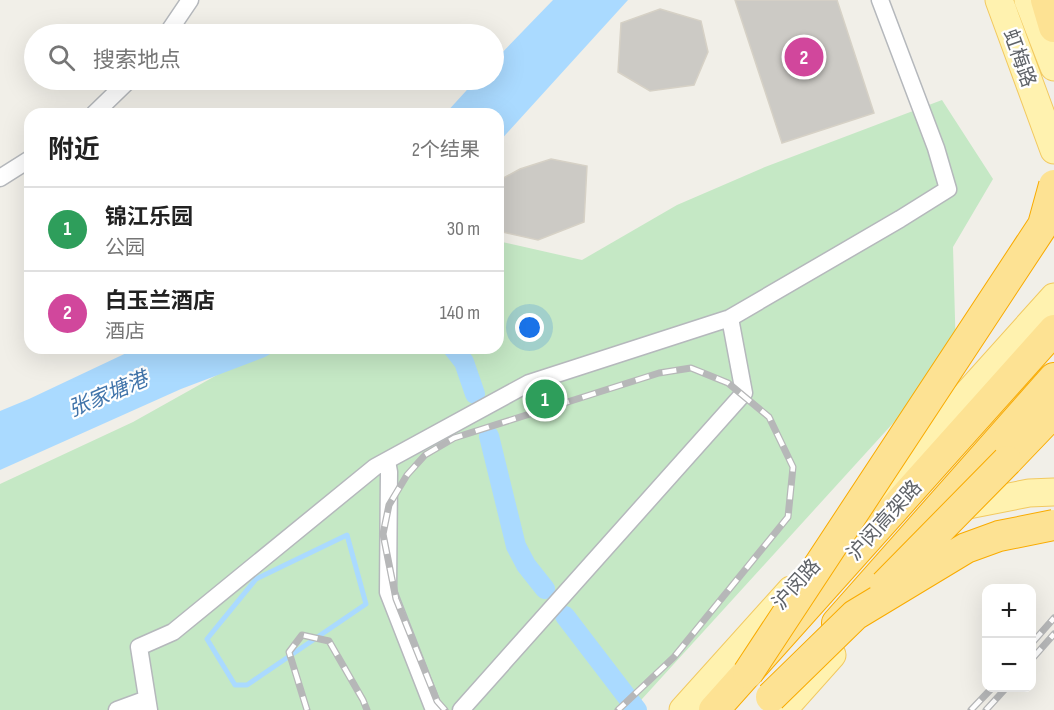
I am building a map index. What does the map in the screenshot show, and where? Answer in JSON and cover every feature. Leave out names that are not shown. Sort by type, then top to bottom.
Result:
[{"type":"highway","points":[[1046,0],[1054,27]]},
{"type":"highway","points":[[763,695],[1043,225],[1054,185]]},
{"type":"highway","name":"沪闵高架路","points":[[763,695],[1054,330]]},
{"type":"highway","name":"沪闵高架路","points":[[714,710],[763,695],[1054,378]]},
{"type":"highway","points":[[763,695],[855,615],[1054,412]]},
{"type":"highway","points":[[855,615],[966,548],[999,536],[1054,525]]},
{"type":"main road","name":"虹梅路","points":[[999,0],[1054,150]]},
{"type":"main road","name":"虹梅路","points":[[1028,0],[1054,67]]},
{"type":"main road","name":"沪闵路","points":[[683,710],[1054,297]]},
{"type":"main road","name":"沪闵路","points":[[763,695],[1054,350]]},
{"type":"main road","name":"沪闵路","points":[[733,710],[763,695],[963,506],[1054,404]]},
{"type":"main road","points":[[963,506],[1042,492]]},
{"type":"street","points":[[173,24],[189,0]]},
{"type":"street","points":[[117,710],[148,704],[139,647],[173,632],[375,467],[529,383],[730,318],[948,189],[936,148],[880,0]]},
{"type":"street","points":[[100,108],[119,90]]},
{"type":"street","points":[[0,178],[24,163]]},
{"type":"street","points":[[460,710],[744,393],[730,318]]},
{"type":"street","points":[[387,461],[389,472],[388,592],[434,710]]},
{"type":"green space","points":[[942,100],[993,179],[953,247],[956,354],[632,710],[0,710],[0,484],[133,422],[250,354],[504,354],[504,242],[582,260],[677,205],[765,167]]},
{"type":"water","points":[[553,0],[628,0],[504,136],[504,108],[450,108],[467,90],[504,90],[504,51]]},
{"type":"water","name":"张家塘港","points":[[124,354],[270,354],[181,389],[0,470],[0,411]]},
{"type":"building","points":[[735,0],[837,0],[874,113],[782,143]]},
{"type":"building","points":[[660,9],[701,21],[708,52],[694,85],[650,91],[618,72],[621,23]]},
{"type":"building","points":[[551,159],[587,166],[584,222],[538,240],[504,232],[504,178],[520,169]]},
{"type":"waterway","points":[[458,354],[464,362],[475,394]]},
{"type":"waterway","points":[[489,436],[516,546],[526,565],[545,589]]},
{"type":"waterway","points":[[347,535],[366,604],[247,685],[235,685],[207,639],[256,579],[347,535]]},
{"type":"waterway","points":[[565,616],[637,710]]},
{"type":"railway","points":[[445,710],[437,701],[396,599],[383,534],[389,505],[407,475],[425,455],[454,438],[659,373],[691,368],[728,383],[769,417],[793,467],[788,517],[674,657],[618,710]]},
{"type":"railway","points":[[1036,638],[1054,618]]},
{"type":"railway","points":[[1036,654],[1054,634]]},
{"type":"railway","points":[[307,710],[289,652],[302,635],[329,641],[367,710]]},
{"type":"railway","points":[[971,710],[988,692]]},
{"type":"railway","points":[[986,710],[1002,692]]},
{"type":"place","name":"白玉兰酒店","points":[[804,57]]},
{"type":"place","name":"锦江乐园","points":[[545,399]]}]
